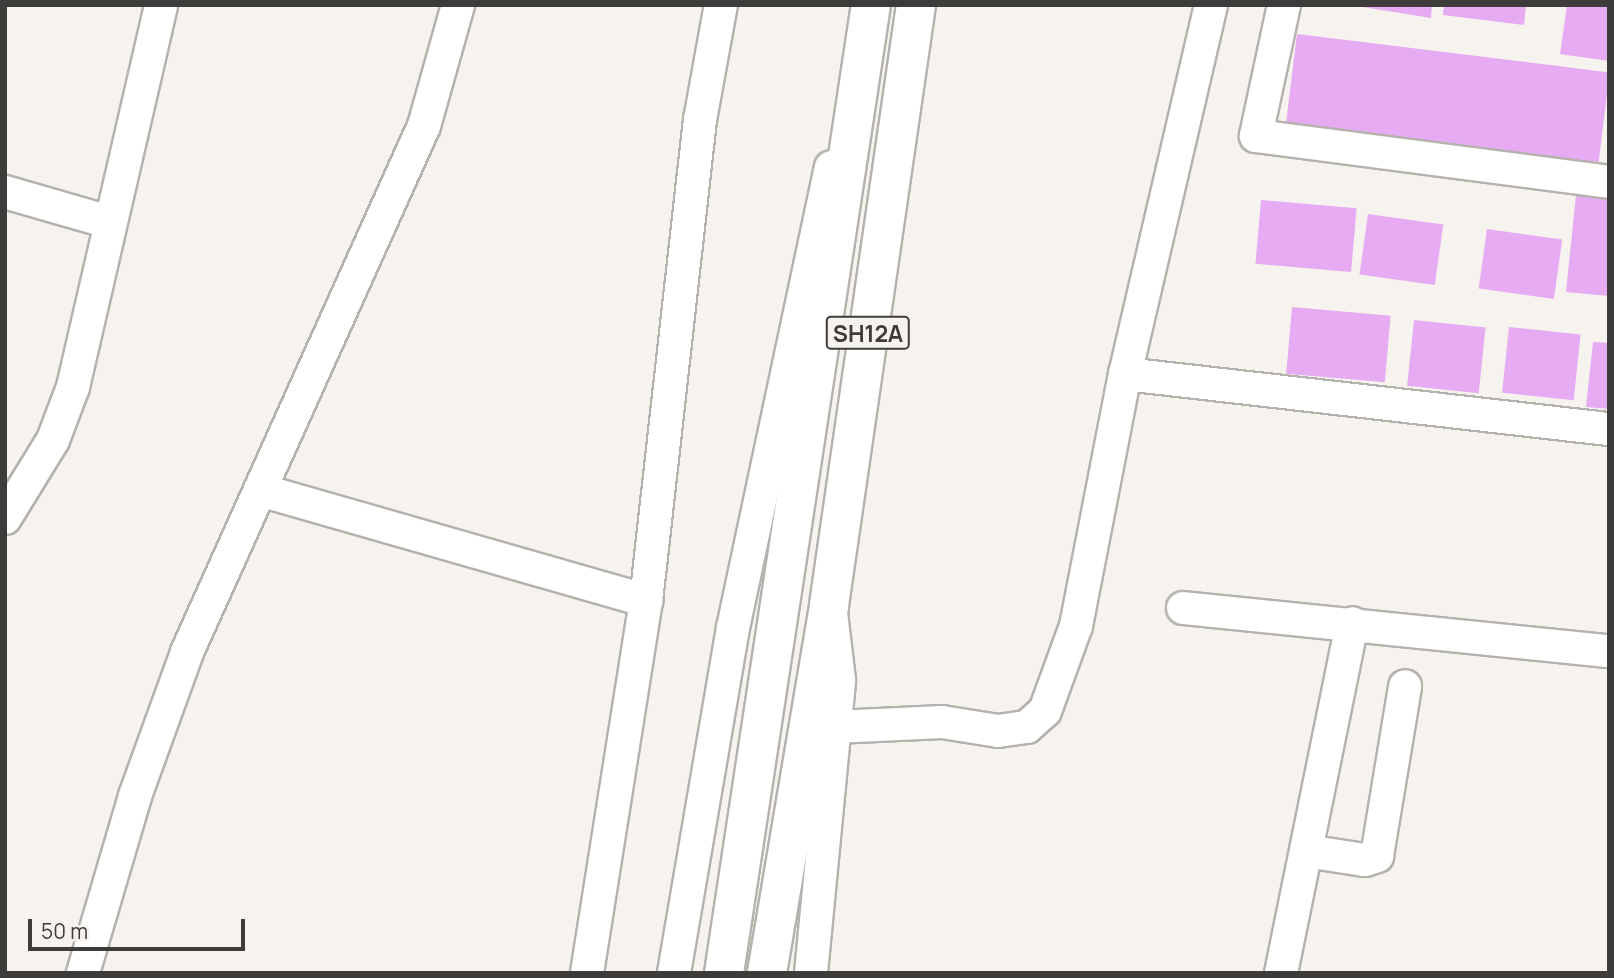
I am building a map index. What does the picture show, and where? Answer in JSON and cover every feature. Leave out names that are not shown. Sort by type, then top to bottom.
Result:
[{"type":"main road","name":"SH12A","points":[[767,973],[829,605],[916,5]]},
{"type":"main road","name":"SH12A","points":[[724,973],[870,11]]},
{"type":"street","points":[[5,518],[64,416],[161,5]]},
{"type":"street","points":[[82,973],[135,796],[187,652],[425,126],[458,5]]},
{"type":"street","points":[[587,973],[646,601],[700,120],[721,5]]},
{"type":"street","points":[[835,727],[942,722],[998,731],[1027,727],[1045,711],[1076,626],[1125,374],[1211,5]]},
{"type":"street","points":[[1284,5],[1256,136],[1609,182]]},
{"type":"street","points":[[674,973],[771,436],[870,11]]},
{"type":"street","points":[[5,192],[109,222]]},
{"type":"street","points":[[1125,374],[1609,429]]},
{"type":"street","points":[[260,490],[646,601]]},
{"type":"street","points":[[811,973],[841,658],[829,605]]},
{"type":"street","points":[[1183,608],[1609,651]]},
{"type":"street","points":[[1281,973],[1352,623]]},
{"type":"street","points":[[1306,851],[1365,860],[1377,856],[1405,686]]},
{"type":"building","points":[[1350,5],[1432,5],[1431,18]]},
{"type":"building","points":[[1444,5],[1526,5],[1524,25],[1443,15]]},
{"type":"building","points":[[1567,5],[1609,5],[1609,61],[1560,54]]},
{"type":"building","points":[[1297,34],[1609,72],[1599,163],[1286,124]]},
{"type":"building","points":[[1576,195],[1609,198],[1609,296],[1566,292]]},
{"type":"building","points":[[1261,200],[1357,208],[1351,272],[1255,264]]},
{"type":"building","points":[[1368,214],[1443,225],[1435,285],[1360,274]]},
{"type":"building","points":[[1487,229],[1562,240],[1554,299],[1479,288]]},
{"type":"building","points":[[1292,307],[1391,316],[1385,382],[1286,374]]},
{"type":"building","points":[[1414,320],[1486,328],[1479,393],[1407,386]]},
{"type":"building","points":[[1509,327],[1581,335],[1574,400],[1502,393]]},
{"type":"building","points":[[1593,342],[1609,343],[1609,409],[1586,407]]}]
